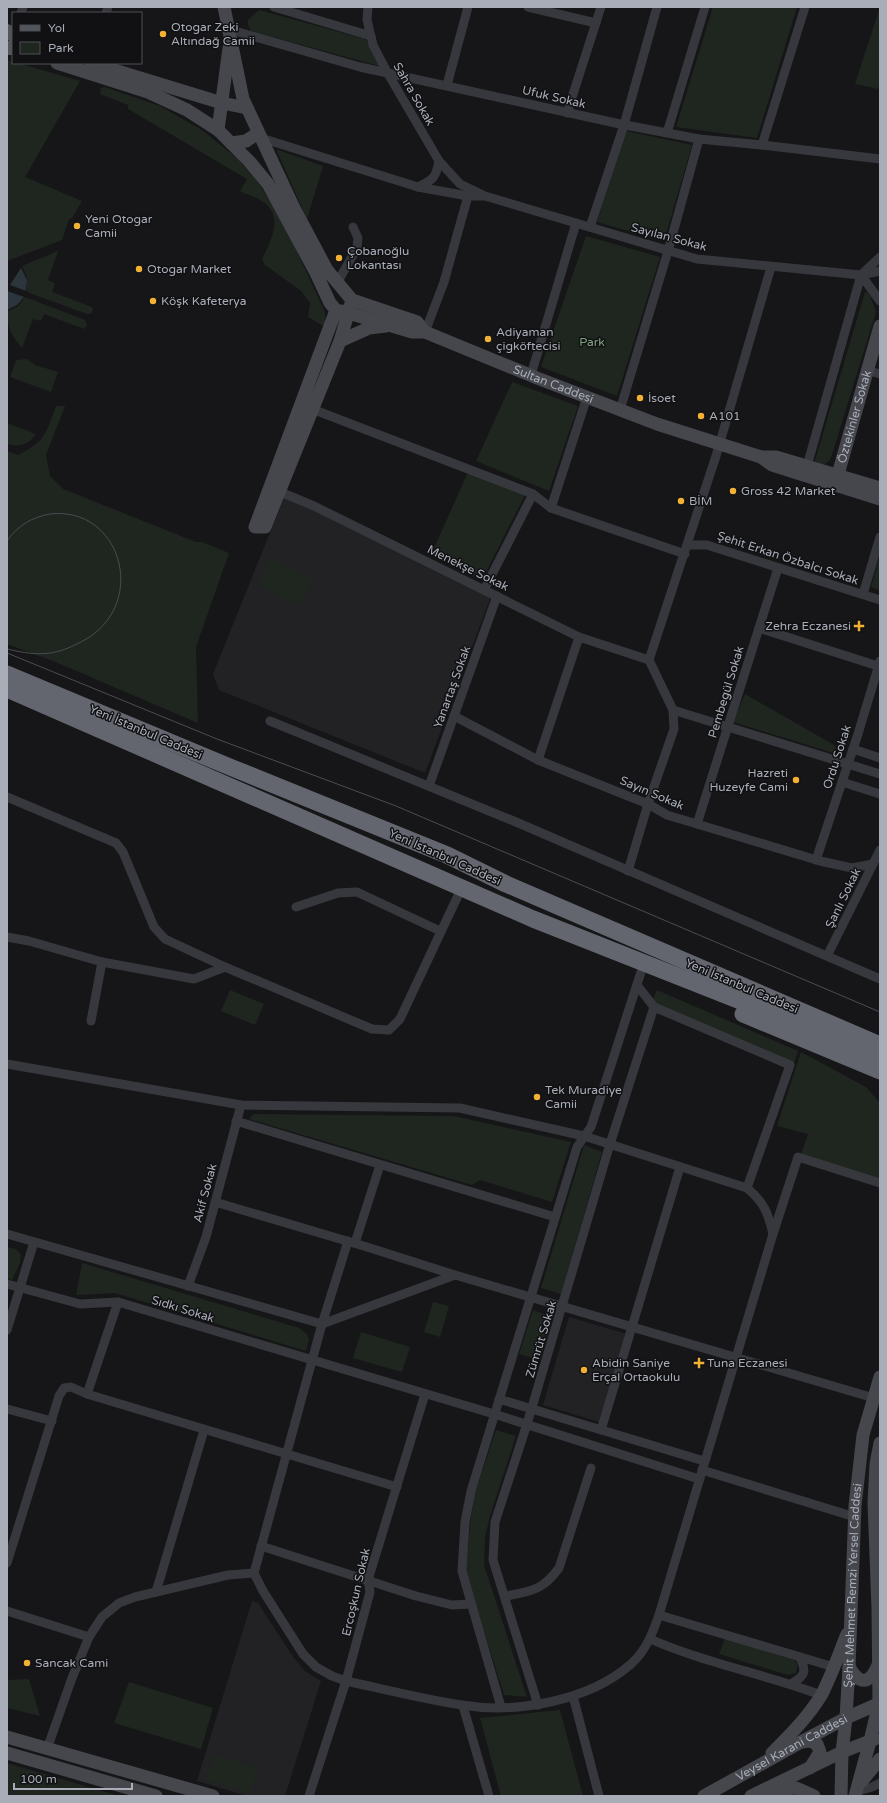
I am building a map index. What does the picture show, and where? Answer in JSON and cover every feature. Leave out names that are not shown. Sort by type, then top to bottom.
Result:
[{"type":"highway","points":[[7,663],[284,780],[313,793],[346,814]]},
{"type":"highway","name":"Yeni İstanbul Caddesi","points":[[7,674],[447,855],[506,884],[880,1045]]},
{"type":"highway","name":"Yeni İstanbul Caddesi","points":[[7,689],[533,919],[786,1019],[880,1059]]},
{"type":"highway","points":[[7,701],[287,819],[316,829],[336,832]]},
{"type":"highway","points":[[447,855],[511,878],[880,1033]]},
{"type":"highway","points":[[533,919],[639,978],[880,1072]]},
{"type":"highway","points":[[852,1060],[880,1083]]},
{"type":"main road","points":[[7,31],[11,44]]},
{"type":"street","points":[[224,7],[242,99],[324,264],[337,283],[346,304],[340,341],[278,491],[265,527],[255,527],[346,304]]},
{"type":"street","points":[[274,7],[289,9],[371,36]]},
{"type":"street","name":"Sahra Sokak","points":[[368,7],[367,20],[373,45],[387,72],[439,161],[460,184]]},
{"type":"street","points":[[446,85],[468,7]]},
{"type":"street","points":[[528,7],[596,23]]},
{"type":"street","points":[[568,112],[601,7]]},
{"type":"street","points":[[590,227],[624,125],[657,7]]},
{"type":"street","points":[[667,133],[705,7]]},
{"type":"street","points":[[762,145],[805,7]]},
{"type":"street","points":[[7,34],[11,44]]},
{"type":"street","points":[[218,130],[229,34]]},
{"type":"street","name":"Ufuk Sokak","points":[[229,34],[360,67],[699,140],[762,145],[880,159]]},
{"type":"street","points":[[60,64],[148,92],[187,110],[218,130],[232,143],[268,184],[316,273],[330,303],[346,304],[390,325],[412,332],[425,332],[444,282],[468,196]]},
{"type":"street","points":[[94,64],[222,103],[247,108]]},
{"type":"street","points":[[232,143],[246,141],[260,135],[418,187],[468,196],[485,196]]},
{"type":"street","points":[[620,410],[668,251],[699,140]]},
{"type":"street","points":[[418,187],[428,182],[437,174],[439,161]]},
{"type":"street","name":"Sayılan Sokak","points":[[460,184],[485,196],[697,259],[861,275],[880,271]]},
{"type":"street","points":[[531,375],[576,223]]},
{"type":"street","points":[[337,283],[357,248],[358,238],[353,227]]},
{"type":"street","points":[[807,466],[861,275],[880,257]]},
{"type":"street","points":[[628,871],[648,804],[674,729],[673,710],[649,660],[688,545],[720,443],[771,267]]},
{"type":"street","points":[[861,275],[880,300]]},
{"type":"street","name":"Sultan Caddesi","points":[[346,304],[417,322],[425,332],[531,375],[657,424],[761,457],[772,465],[836,480],[880,488]]},
{"type":"street","points":[[340,341],[369,328],[390,325]]},
{"type":"street","name":"Öztekinler Sokak","points":[[836,480],[866,370],[880,326]]},
{"type":"street","points":[[866,370],[880,374]]},
{"type":"street","points":[[551,508],[587,397]]},
{"type":"street","points":[[312,409],[533,494],[551,508],[685,554]]},
{"type":"street","name":"Sultan Caddesi","points":[[761,457],[776,457],[807,466],[880,499]]},
{"type":"street","name":"Menekşe Sokak","points":[[278,491],[314,506],[579,637],[649,660]]},
{"type":"street","points":[[484,590],[533,494]]},
{"type":"street","points":[[863,594],[880,537]]},
{"type":"street","name":"Şehit Erkan Özbalcı Sokak","points":[[688,545],[707,545],[880,600]]},
{"type":"street","name":"Pembegül Sokak","points":[[697,824],[778,568]]},
{"type":"street","name":"Yanartaş Sokak","points":[[429,786],[496,596]]},
{"type":"street","points":[[759,628],[879,663]]},
{"type":"street","points":[[538,760],[579,637]]},
{"type":"street","name":"Ordu Sokak","points":[[816,860],[853,749],[879,663]]},
{"type":"street","points":[[673,710],[880,774]]},
{"type":"street","name":"Sayın Sokak","points":[[454,716],[538,760],[648,804],[667,815],[816,860],[852,868],[873,864]]},
{"type":"street","points":[[270,721],[429,786],[880,979]]},
{"type":"street","points":[[853,749],[880,758]]},
{"type":"street","points":[[842,782],[880,794]]},
{"type":"street","points":[[7,797],[116,843],[123,852],[154,927],[165,939],[372,1029],[389,1030],[400,1019],[462,887]]},
{"type":"street","name":"Şanlı Sokak","points":[[827,956],[880,850]]},
{"type":"street","points":[[296,908],[338,893],[357,892],[440,932]]},
{"type":"street","points":[[7,937],[29,941],[102,962],[194,979],[225,966]]},
{"type":"street","points":[[91,1021],[102,962]]},
{"type":"street","points":[[639,978],[654,1007],[790,1065],[747,1188]]},
{"type":"street","name":"Zümrüt Sokak","points":[[501,1707],[462,1571],[465,1522],[471,1491],[554,1217],[577,1147],[590,1127],[639,978]]},
{"type":"street","name":"Zümrüt Sokak","points":[[538,1705],[494,1560],[495,1522],[532,1409],[610,1144],[654,1007]]},
{"type":"street","points":[[7,1064],[241,1105],[460,1108],[584,1136],[747,1188],[758,1197],[768,1214],[773,1234]]},
{"type":"street","name":"Akif Sokak","points":[[188,1286],[206,1237],[241,1105]]},
{"type":"street","points":[[236,1122],[554,1217]]},
{"type":"street","points":[[380,1165],[322,1324],[254,1574],[263,1592],[303,1654],[316,1667],[332,1676],[346,1681],[463,1706],[501,1707],[538,1705],[573,1696],[609,1680],[632,1664],[650,1639],[659,1614],[773,1234],[798,1157],[880,1183]]},
{"type":"street","points":[[601,1430],[680,1167]]},
{"type":"street","points":[[215,1202],[352,1242],[455,1275],[874,1398]]},
{"type":"street","points":[[7,1234],[322,1324],[455,1275]]},
{"type":"street","points":[[7,1330],[34,1242]]},
{"type":"street","name":"Sıdkı Sokak","points":[[7,1284],[80,1304],[118,1302],[527,1424],[699,1480]]},
{"type":"street","points":[[87,1394],[118,1302]]},
{"type":"street","name":"Şehit Mehmet Remzi Yersel Caddesi","points":[[841,1796],[842,1752],[849,1668],[855,1517],[863,1435],[880,1377]]},
{"type":"street","points":[[7,1563],[9,1550],[60,1396],[64,1388],[71,1387],[87,1394],[204,1430],[397,1487]]},
{"type":"street","name":"Ercoşkun Sokak","points":[[309,1796],[346,1681],[370,1592],[368,1580],[425,1394]]},
{"type":"street","points":[[499,1399],[601,1430],[855,1517]]},
{"type":"street","points":[[7,1409],[52,1421]]},
{"type":"street","points":[[156,1592],[204,1430]]},
{"type":"street","name":"Şehit Mehmet Remzi Yersel Caddesi","points":[[855,1794],[875,1739],[879,1703],[879,1610],[874,1503],[876,1464],[880,1443]]},
{"type":"street","points":[[506,1596],[536,1590],[552,1578],[559,1568],[591,1468]]},
{"type":"street","points":[[261,1546],[416,1596],[452,1605],[471,1604]]},
{"type":"street","points":[[47,1749],[72,1678],[89,1637],[102,1616],[119,1604],[156,1592],[228,1575],[254,1574]]},
{"type":"street","points":[[7,1611],[89,1637]]},
{"type":"street","points":[[659,1614],[834,1667]]},
{"type":"street","points":[[764,1762],[801,1723],[821,1695],[834,1667],[850,1624]]},
{"type":"street","points":[[650,1639],[670,1648],[791,1684],[821,1695]]},
{"type":"street","points":[[791,1684],[801,1678],[804,1673],[804,1666],[800,1657]]},
{"type":"street","points":[[849,1668],[853,1675],[860,1680],[868,1680],[874,1676],[878,1665]]},
{"type":"street","points":[[573,1696],[599,1796]]},
{"type":"street","name":"Veysel Karani Caddesi","points":[[704,1796],[846,1718],[879,1703]]},
{"type":"street","points":[[463,1706],[489,1796]]},
{"type":"street","points":[[7,1737],[213,1796]]},
{"type":"street","name":"Veysel Karani Caddesi","points":[[754,1795],[842,1752],[875,1739]]},
{"type":"street","points":[[801,1742],[810,1741],[817,1744],[820,1752],[810,1768]]},
{"type":"street","points":[[7,1753],[156,1796]]},
{"type":"street","points":[[855,1794],[867,1773],[880,1759]]},
{"type":"street","points":[[855,1794],[872,1788],[880,1783]]},
{"type":"street","points":[[754,1795],[778,1789],[796,1788],[814,1796]]},
{"type":"shaded area","points":[[21,268],[27,280],[26,291],[10,285]]},
{"type":"shaded area","points":[[7,291],[24,297],[17,305],[7,310]]},
{"type":"shaded area","points":[[284,498],[302,504],[491,596],[425,773],[219,690],[213,674]]},
{"type":"shaded area","name":"Abidin Saniye Erçal Ortaokulu","points":[[569,1317],[627,1334],[599,1422],[543,1405]]},
{"type":"shaded area","points":[[252,1601],[258,1603],[293,1657],[305,1671],[321,1681],[285,1796],[247,1796],[197,1781]]},
{"type":"green space","points":[[713,7],[797,7],[757,138],[676,127]]},
{"type":"green space","points":[[880,7],[880,81],[878,89],[855,84]]},
{"type":"green space","points":[[259,10],[365,39],[374,51],[379,66],[251,31],[248,25],[248,20]]},
{"type":"green space","points":[[7,60],[12,61],[12,64],[21,64],[80,81],[25,177],[82,201],[72,218],[69,219],[62,240],[7,261]]},
{"type":"green space","points":[[105,87],[160,106],[202,130],[238,159],[257,181],[282,219],[325,312],[325,327],[308,317],[310,303],[301,291],[265,265],[262,259],[271,239],[274,217],[266,204],[257,198],[240,191],[247,179],[128,109],[128,105],[100,94],[101,88]]},
{"type":"green space","points":[[626,131],[692,145],[664,241],[597,222]]},
{"type":"green space","points":[[276,149],[323,166],[307,219]]},
{"type":"green space","name":"Park","points":[[586,236],[660,257],[617,396],[541,367]]},
{"type":"green space","points":[[58,251],[48,280],[55,283],[52,292],[92,307],[93,310],[91,314],[87,314],[27,292],[27,277],[22,266]]},
{"type":"green space","points":[[865,292],[869,293],[876,312],[831,458],[824,464],[814,464]]},
{"type":"green space","points":[[25,297],[85,320],[87,325],[84,329],[44,314],[41,321],[33,319],[22,348],[15,340],[11,332],[7,312],[18,306]]},
{"type":"green space","points":[[27,359],[35,365],[58,372],[51,392],[10,377],[16,360]]},
{"type":"green space","points":[[512,382],[578,406],[549,491],[476,461]]},
{"type":"green space","points":[[56,406],[65,406],[46,455],[50,476],[63,489],[196,542],[202,542],[229,553],[196,647],[198,723],[53,661],[7,644],[7,451],[18,455],[40,440],[47,430]]},
{"type":"green space","points":[[7,423],[36,434],[27,443],[16,446],[8,444]]},
{"type":"green space","points":[[468,472],[525,495],[482,580],[431,555]]},
{"type":"green space","points":[[880,555],[880,590],[871,587]]},
{"type":"green space","points":[[271,559],[313,580],[300,606],[258,585]]},
{"type":"green space","points":[[745,694],[834,745],[843,756],[733,722]]},
{"type":"green space","points":[[230,990],[264,1004],[255,1025],[221,1011]]},
{"type":"green space","points":[[657,990],[798,1051],[794,1063],[651,1003]]},
{"type":"green space","points":[[801,1052],[866,1087],[880,1103],[880,1180],[801,1155],[808,1134],[777,1126]]},
{"type":"green space","points":[[254,1114],[454,1116],[571,1142],[552,1202],[480,1180],[472,1185],[249,1119]]},
{"type":"green space","points":[[584,1145],[602,1152],[561,1294],[541,1288]]},
{"type":"green space","points":[[7,1247],[16,1249],[21,1254],[20,1263],[12,1280],[7,1278]]},
{"type":"green space","points":[[82,1263],[299,1328],[306,1333],[309,1340],[306,1351],[115,1293],[76,1295]]},
{"type":"green space","points":[[433,1302],[449,1306],[440,1337],[424,1332]]},
{"type":"green space","points":[[533,1310],[553,1317],[540,1360],[519,1354]]},
{"type":"green space","points":[[361,1332],[410,1347],[402,1372],[353,1358]]},
{"type":"green space","points":[[496,1430],[516,1436],[490,1516],[485,1538],[484,1565],[527,1697],[504,1695],[466,1574],[474,1496]]},
{"type":"green space","points":[[725,1638],[794,1660],[798,1664],[796,1673],[788,1675],[719,1654]]},
{"type":"green space","points":[[29,1679],[40,1716],[7,1708],[7,1680]]},
{"type":"green space","points":[[129,1682],[213,1708],[201,1749],[114,1723]]},
{"type":"green space","points":[[560,1710],[583,1796],[501,1796],[480,1718]]},
{"type":"green space","points":[[214,1754],[258,1767],[251,1793],[206,1780]]},
{"type":"green space","points":[[7,1763],[119,1796],[7,1796]]},
{"type":"tram line","points":[[7,541],[15,531],[37,517],[50,514],[74,515],[94,525],[109,540],[118,559],[121,580],[117,601],[106,621],[88,638],[58,652],[39,654],[7,649]]},
{"type":"tram line","points":[[7,653],[217,739],[396,806],[880,1012]]},
{"type":"place","name":"Otogar Zeki Altındağ Camii","points":[[163,34]]},
{"type":"place","name":"Yeni Otogar Camii","points":[[77,226]]},
{"type":"place","name":"Çobanoğlu Lokantası","points":[[339,258]]},
{"type":"place","name":"Otogar Market","points":[[139,269]]},
{"type":"place","name":"Köşk Kafeterya","points":[[153,301]]},
{"type":"place","name":"Adiyaman çigköftecisi","points":[[488,339]]},
{"type":"place","name":"İsoet","points":[[640,398]]},
{"type":"place","name":"A101","points":[[701,416]]},
{"type":"place","name":"Gross 42 Market","points":[[733,491]]},
{"type":"place","name":"BİM","points":[[681,501]]},
{"type":"place","name":"Zehra Eczanesi","points":[[859,626]]},
{"type":"place","name":"Hazreti Huzeyfe Cami","points":[[796,780]]},
{"type":"place","name":"Tek Muradiye Camii","points":[[537,1097]]},
{"type":"place","name":"Tuna Eczanesi","points":[[699,1363]]},
{"type":"place","name":"Abidin Saniye Erçal Ortaokulu","points":[[584,1370]]},
{"type":"place","name":"Sancak Cami","points":[[27,1663]]}]
